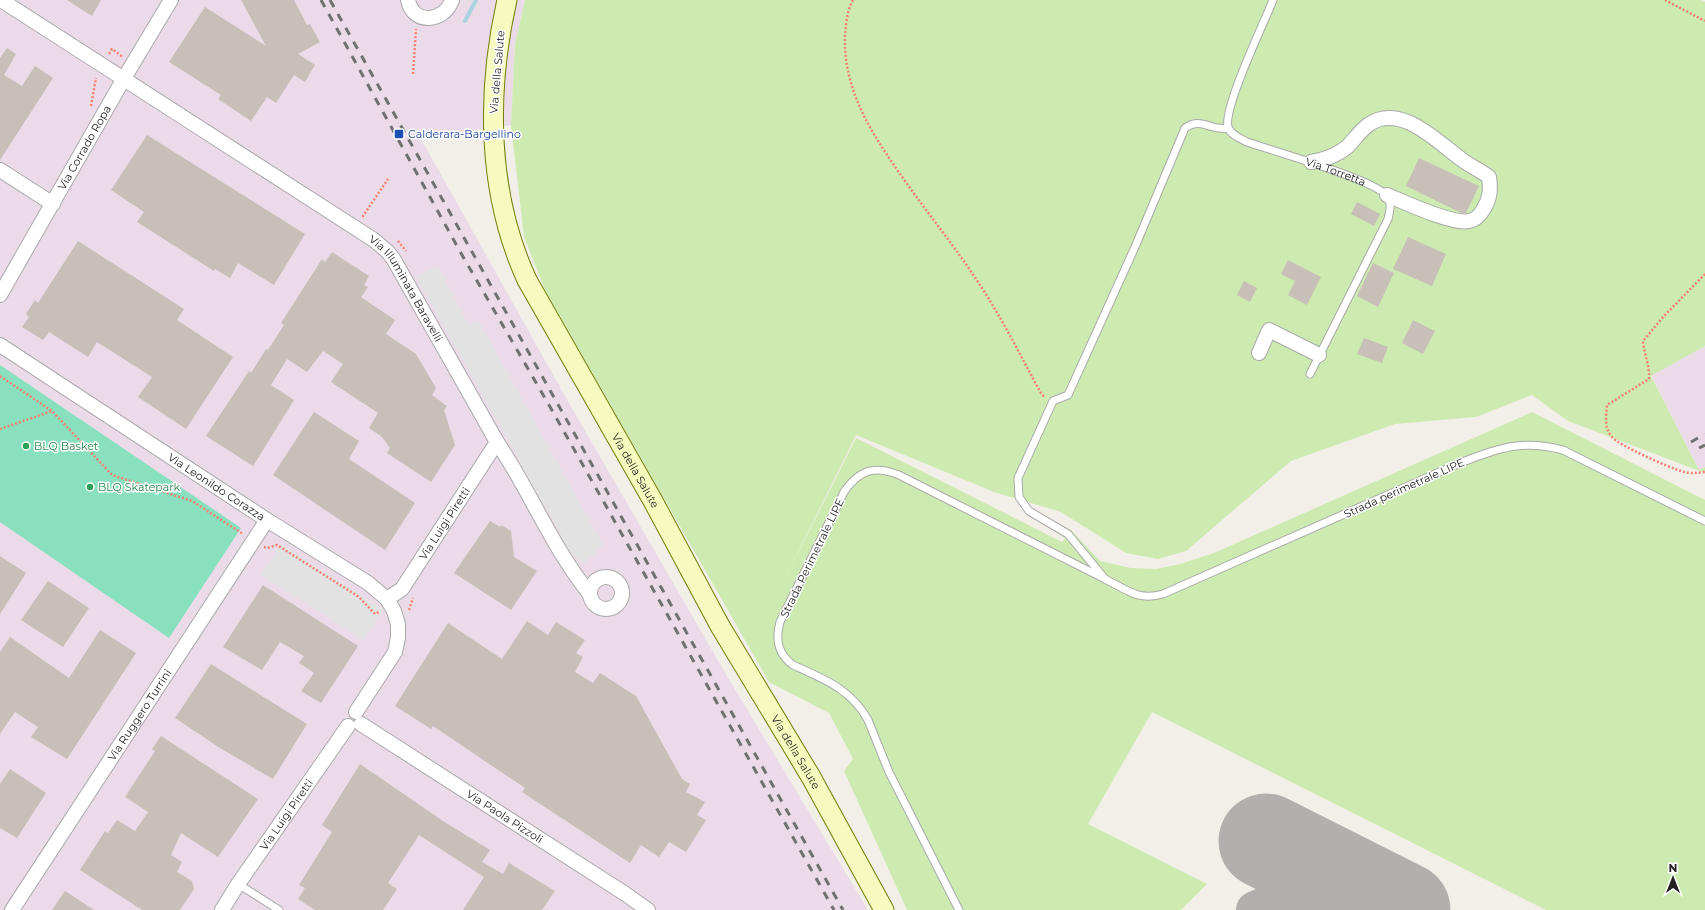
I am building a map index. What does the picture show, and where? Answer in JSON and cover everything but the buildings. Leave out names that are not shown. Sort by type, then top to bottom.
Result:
[{"type":"street","name":"Via Illuminata Baravelli","points":[[1,0],[123,80],[374,240],[388,252],[397,265],[497,442],[512,464],[572,571],[589,593]]},
{"type":"street","name":"Via Corrado Ropa","points":[[0,296],[123,80],[171,0]]},
{"type":"street","points":[[408,0],[412,9],[424,18],[438,17],[445,13],[450,7],[452,0]]},
{"type":"street","name":"Via della Salute","points":[[507,0],[498,48],[493,95],[494,141],[500,190],[518,261],[527,280],[653,501],[720,626],[811,778],[884,910]]},
{"type":"street","points":[[1311,162],[1324,160],[1338,153],[1347,147],[1367,126],[1378,119],[1400,119],[1413,123],[1466,163],[1480,170],[1489,177],[1489,201],[1480,215],[1470,221],[1456,221],[1387,195]]},
{"type":"street","points":[[0,170],[53,204]]},
{"type":"street","points":[[1259,353],[1269,330],[1319,355]]},
{"type":"street","name":"Via Leonildo Corazza","points":[[0,345],[267,520],[368,583],[390,605]]},
{"type":"street","name":"Via Luigi Piretti","points":[[222,910],[238,884],[355,726],[367,694],[395,652],[398,638],[398,624],[390,605],[402,589],[497,442]]},
{"type":"street","name":"Via Ruggero Turrini","points":[[12,910],[267,520]]},
{"type":"street","points":[[355,726],[366,715],[367,694]]},
{"type":"street","name":"Via Paola Pizzoli","points":[[355,726],[624,893],[648,910]]},
{"type":"lane","points":[[1105,579],[1068,534],[1029,511],[1019,497],[1018,478],[1053,401],[1068,395],[1135,246],[1185,128],[1190,124],[1199,122],[1221,129],[1228,128],[1228,117],[1235,93],[1273,0]]},
{"type":"lane","name":"Via Torretta","points":[[1228,128],[1233,135],[1247,142],[1311,162],[1358,179],[1382,190],[1387,195]]},
{"type":"lane","points":[[1310,374],[1388,219],[1390,202],[1387,195]]},
{"type":"lane","name":"Strada perimetrale LIPE","points":[[1105,579],[1138,596],[1145,597],[1163,594],[1454,466],[1491,451],[1514,445],[1539,445],[1563,450],[1705,520]]},
{"type":"lane","name":"Strada Perimetrale LIPE","points":[[959,910],[888,772],[868,720],[862,709],[846,693],[793,665],[781,653],[777,639],[777,631],[783,614],[844,492],[856,477],[872,470],[889,471],[899,475],[1105,579]]},
{"type":"lane","points":[[238,884],[274,909]]},
{"type":"path","points":[[853,0],[845,29],[845,58],[848,77],[866,122],[921,204],[977,280],[1042,394],[1053,401]]},
{"type":"path","points":[[1665,0],[1705,21]]},
{"type":"path","points":[[412,74],[417,14]]},
{"type":"path","points":[[91,107],[96,75],[112,49],[133,64]]},
{"type":"path","points":[[357,212],[363,216],[388,179]]},
{"type":"path","points":[[395,238],[402,244],[408,256]]},
{"type":"path","points":[[1705,274],[1664,316],[1643,341],[1649,369],[1649,379],[1607,405],[1605,424],[1612,438],[1649,457],[1682,472],[1696,474],[1705,472]]},
{"type":"path","points":[[0,376],[52,411],[112,475],[192,501],[253,541],[267,548],[277,545],[359,597],[376,614],[390,605],[409,611],[415,591]]},
{"type":"path","points":[[0,430],[52,411]]},
{"type":"shaded area","points":[[0,0],[525,0],[515,44],[511,125],[420,137],[565,396],[727,676],[868,910],[0,910]]},
{"type":"shaded area","points":[[438,266],[468,324],[478,320],[603,545],[585,563],[573,556],[416,277]]},
{"type":"shaded area","points":[[1705,346],[1705,467],[1699,470],[1651,375]]},
{"type":"shaded area","points":[[281,544],[383,609],[364,640],[261,575]]},
{"type":"green space","points":[[525,0],[1701,0],[1705,2],[1705,346],[1651,376],[1699,470],[1705,467],[1705,473],[1568,421],[1532,395],[1476,417],[1395,424],[1291,461],[1186,551],[1158,559],[1126,553],[1061,512],[994,492],[856,435],[780,589],[856,438],[1062,542],[1071,530],[1100,561],[1131,568],[1156,569],[1180,564],[1214,553],[1532,412],[1705,500],[1705,910],[1546,910],[1152,712],[1088,824],[1207,884],[1181,910],[907,910],[844,771],[853,759],[829,713],[769,682],[545,290],[524,237],[511,125],[515,44]]},
{"type":"green space","name":"BLQ Skatepark","points":[[0,365],[241,528],[169,638],[0,522]]},
{"type":"waterway","points":[[465,21],[476,0]]},
{"type":"taxiway","points":[[1255,910],[1274,902],[1292,897],[1327,894],[1361,899],[1399,908]]},
{"type":"runway","points":[[1266,841],[1403,910]]},
{"type":"railway","points":[[321,0],[462,255],[549,405],[834,910]]},
{"type":"railway","points":[[330,0],[843,910]]},
{"type":"railway","points":[[1691,442],[1705,434]]},
{"type":"railway","points":[[1699,448],[1705,445]]},
{"type":"place","name":"Calderara-Bargellino","points":[[399,134]]},
{"type":"place","name":"BLQ Basket","points":[[26,446]]},
{"type":"place","name":"BLQ Skatepark","points":[[90,487]]}]
